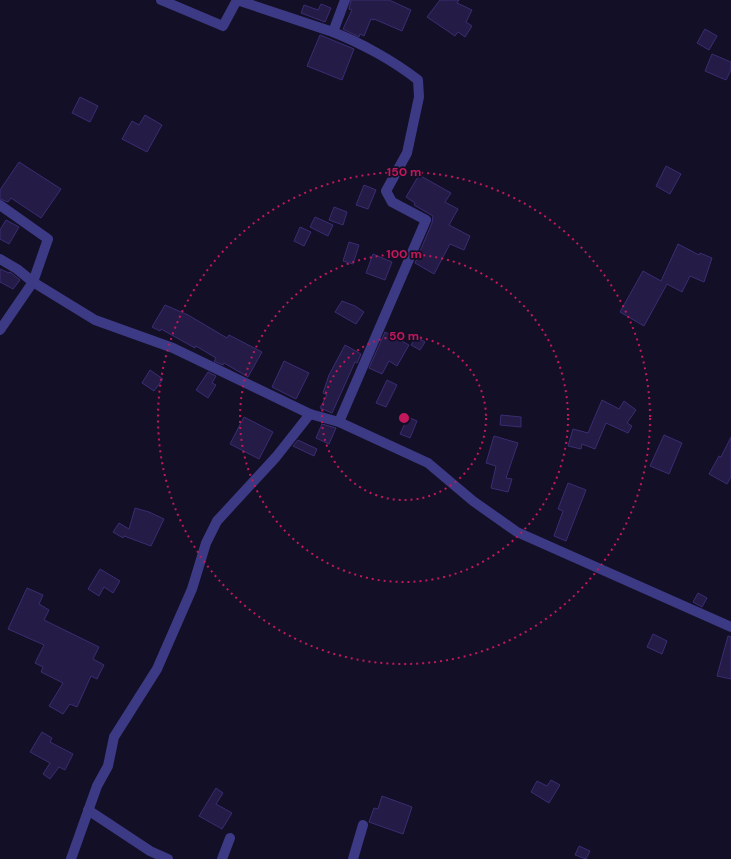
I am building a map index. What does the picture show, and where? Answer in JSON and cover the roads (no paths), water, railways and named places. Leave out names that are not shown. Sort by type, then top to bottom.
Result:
[{"type":"street","points":[[160,0],[223,26],[237,0],[346,37],[403,69],[418,80],[419,97],[407,153],[386,190],[392,202],[426,220],[339,422]]},
{"type":"street","points":[[333,32],[345,0]]},
{"type":"street","points":[[0,206],[48,239],[34,282],[0,330]]},
{"type":"street","points":[[0,259],[95,320],[173,348],[310,414],[339,422],[428,463],[473,501],[517,532],[731,627]]},
{"type":"street","points":[[71,859],[97,786],[108,766],[114,737],[158,670],[192,589],[206,543],[217,521],[276,457],[310,414]]},
{"type":"street","points":[[88,810],[150,851],[168,859]]},
{"type":"street","points":[[353,859],[363,825]]},
{"type":"street","points":[[222,859],[230,838]]}]
